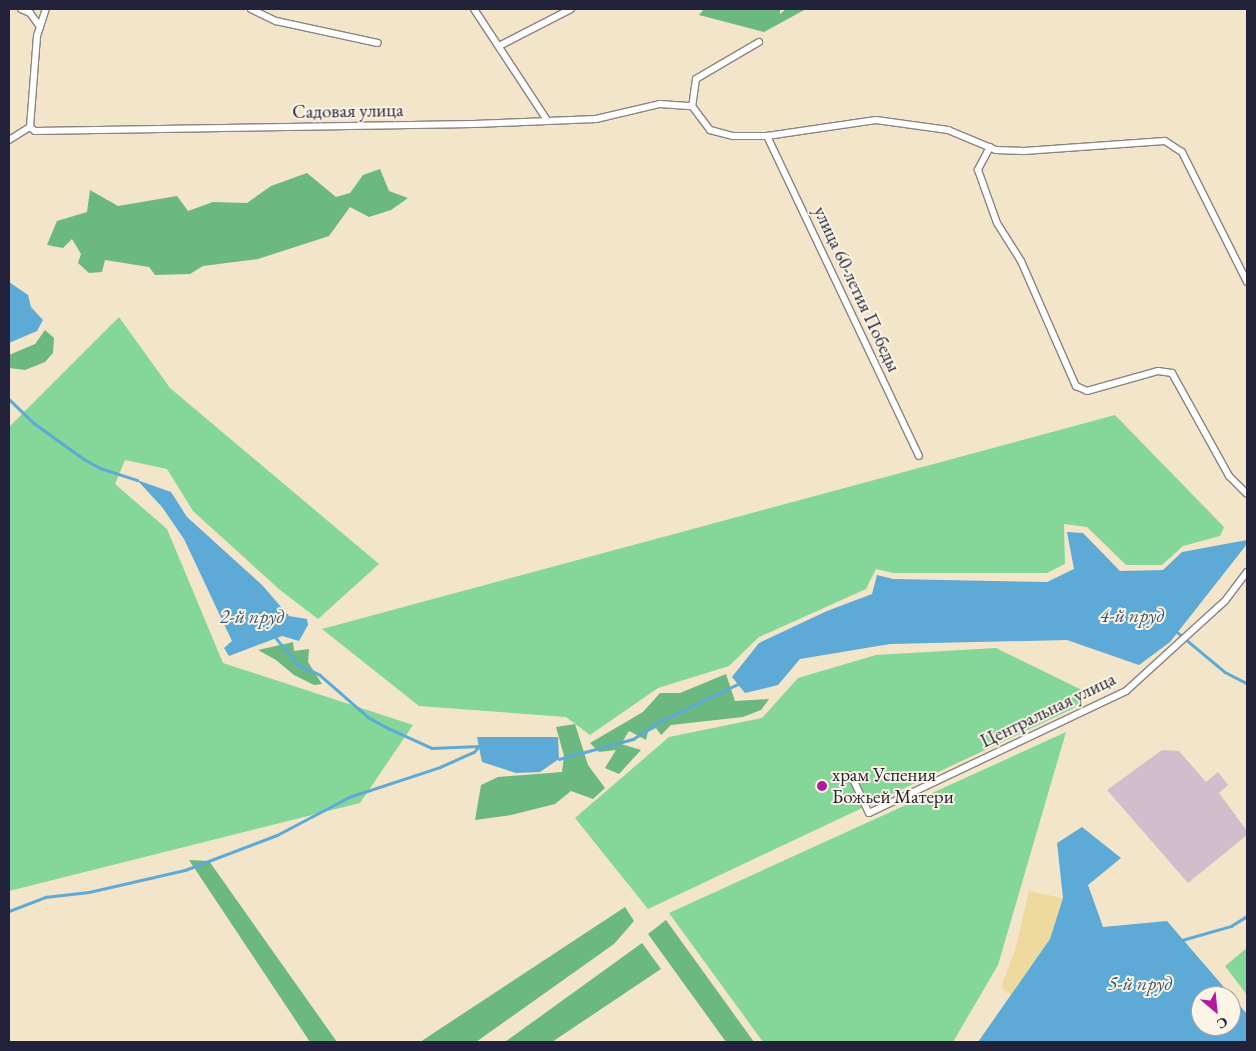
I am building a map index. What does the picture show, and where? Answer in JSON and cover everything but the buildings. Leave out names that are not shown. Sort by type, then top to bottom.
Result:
[{"type":"street","points":[[21,9],[30,13],[40,27]]},
{"type":"street","points":[[9,140],[30,127],[40,27],[46,9]]},
{"type":"street","points":[[250,9],[276,21],[378,43]]},
{"type":"street","points":[[474,9],[547,120]]},
{"type":"street","points":[[499,46],[571,9]]},
{"type":"street","points":[[759,42],[696,79],[692,106],[710,130],[733,136],[768,136],[876,120],[948,130],[990,147],[1024,151],[1165,141],[1182,152],[1247,282]]},
{"type":"street","name":"Садовая улица","points":[[30,127],[35,131],[65,131],[474,124],[596,119],[660,104],[692,106]]},
{"type":"street","name":"улица 60-летия Победы","points":[[768,136],[919,456]]},
{"type":"street","points":[[990,147],[978,170],[997,223],[1021,261],[1076,386],[1088,391],[1158,371],[1172,372],[1230,476],[1247,494]]},
{"type":"street","name":"Центральная улица","points":[[851,775],[869,813],[1126,691],[1224,601],[1247,572]]},
{"type":"shaded area","points":[[1162,750],[1179,751],[1206,782],[1218,772],[1228,785],[1219,793],[1247,831],[1247,835],[1188,883],[1107,790]]},
{"type":"green space","points":[[704,9],[780,9],[780,14],[786,9],[806,9],[764,32],[699,15]]},
{"type":"green space","points":[[380,169],[389,191],[408,198],[391,210],[369,217],[350,207],[329,236],[258,259],[203,266],[190,274],[155,275],[149,267],[105,260],[102,272],[89,273],[78,263],[81,254],[72,239],[63,248],[47,245],[57,221],[87,212],[90,190],[118,206],[177,196],[188,211],[213,202],[247,203],[271,186],[307,173],[336,197],[350,193],[363,175]]},
{"type":"green space","points":[[119,317],[170,388],[379,564],[318,619],[280,590],[193,511],[167,469],[125,460],[115,484],[167,529],[223,663],[413,725],[360,803],[9,891],[9,427]]},
{"type":"green space","points":[[45,330],[54,338],[53,353],[45,362],[25,370],[9,368],[9,355],[35,344]]},
{"type":"green space","points":[[1115,415],[1224,527],[1220,536],[1183,546],[1162,565],[1126,565],[1087,527],[1064,524],[1065,564],[1047,573],[893,573],[876,569],[866,589],[759,637],[729,666],[658,688],[590,735],[566,717],[419,706],[322,629]]},
{"type":"green space","points":[[293,642],[294,651],[309,649],[308,662],[322,684],[314,685],[294,675],[276,660],[258,650]]},
{"type":"green space","points":[[996,648],[1090,694],[1072,709],[648,909],[575,818],[669,737],[762,718],[798,678],[876,655]]},
{"type":"green space","points":[[726,674],[735,701],[769,699],[761,710],[743,717],[671,725],[661,735],[656,728],[648,732],[646,740],[629,731],[621,744],[641,750],[619,774],[605,768],[616,750],[599,752],[590,743],[643,712],[660,693],[680,693]]},
{"type":"green space","points":[[575,724],[588,765],[605,788],[593,799],[571,791],[555,804],[511,815],[475,820],[481,785],[498,777],[562,772],[564,756],[556,727]]},
{"type":"green space","points":[[1066,732],[998,965],[953,1042],[763,1042],[669,913]]},
{"type":"green space","points":[[189,860],[209,861],[337,1042],[310,1042]]},
{"type":"green space","points":[[625,907],[634,921],[614,944],[476,1042],[420,1042]]},
{"type":"green space","points":[[666,920],[754,1042],[726,1042],[648,934]]},
{"type":"green space","points":[[642,943],[661,969],[552,1042],[505,1042]]},
{"type":"green space","points":[[1247,948],[1247,995],[1241,986],[1225,966]]},
{"type":"sand","points":[[1029,891],[1063,898],[1050,939],[1011,995],[1001,987],[1015,950]]},
{"type":"water","points":[[9,282],[28,295],[31,307],[43,320],[37,331],[9,343]]},
{"type":"water","name":"2-й пруд","points":[[137,480],[171,492],[187,517],[262,585],[289,616],[307,619],[308,625],[299,641],[282,636],[229,656],[224,648],[232,641],[184,539],[162,507]]},
{"type":"water","name":"4-й пруд","points":[[1067,532],[1083,533],[1120,571],[1163,570],[1182,552],[1247,540],[1247,544],[1170,642],[1139,665],[1067,640],[890,644],[800,659],[778,685],[745,693],[732,677],[759,643],[827,611],[872,594],[877,575],[893,579],[1047,582],[1074,569]]},
{"type":"water","points":[[477,737],[558,737],[559,759],[540,772],[516,773],[482,762]]},
{"type":"water","name":"5-й пруд","points":[[1082,827],[1121,858],[1088,885],[1103,927],[1167,921],[1223,986],[1191,986],[1191,1036],[1241,1036],[1241,1007],[1247,1014],[1247,1042],[978,1042],[1050,939],[1063,898],[1057,843]]},
{"type":"waterway","points":[[9,399],[34,423],[84,459],[100,468],[137,480]]},
{"type":"waterway","points":[[1177,632],[1225,672],[1247,683]]},
{"type":"waterway","points":[[276,638],[299,665],[320,675],[368,717],[390,729],[432,748],[479,746]]},
{"type":"waterway","points":[[559,759],[633,739],[661,721],[738,684]]},
{"type":"waterway","points":[[9,911],[45,897],[89,892],[185,870],[277,835],[349,797],[440,767],[474,752],[479,746]]},
{"type":"waterway","points":[[1182,940],[1231,926],[1247,916]]},
{"type":"place","name":"храм Успения Божьей Матери","points":[[822,786]]}]
